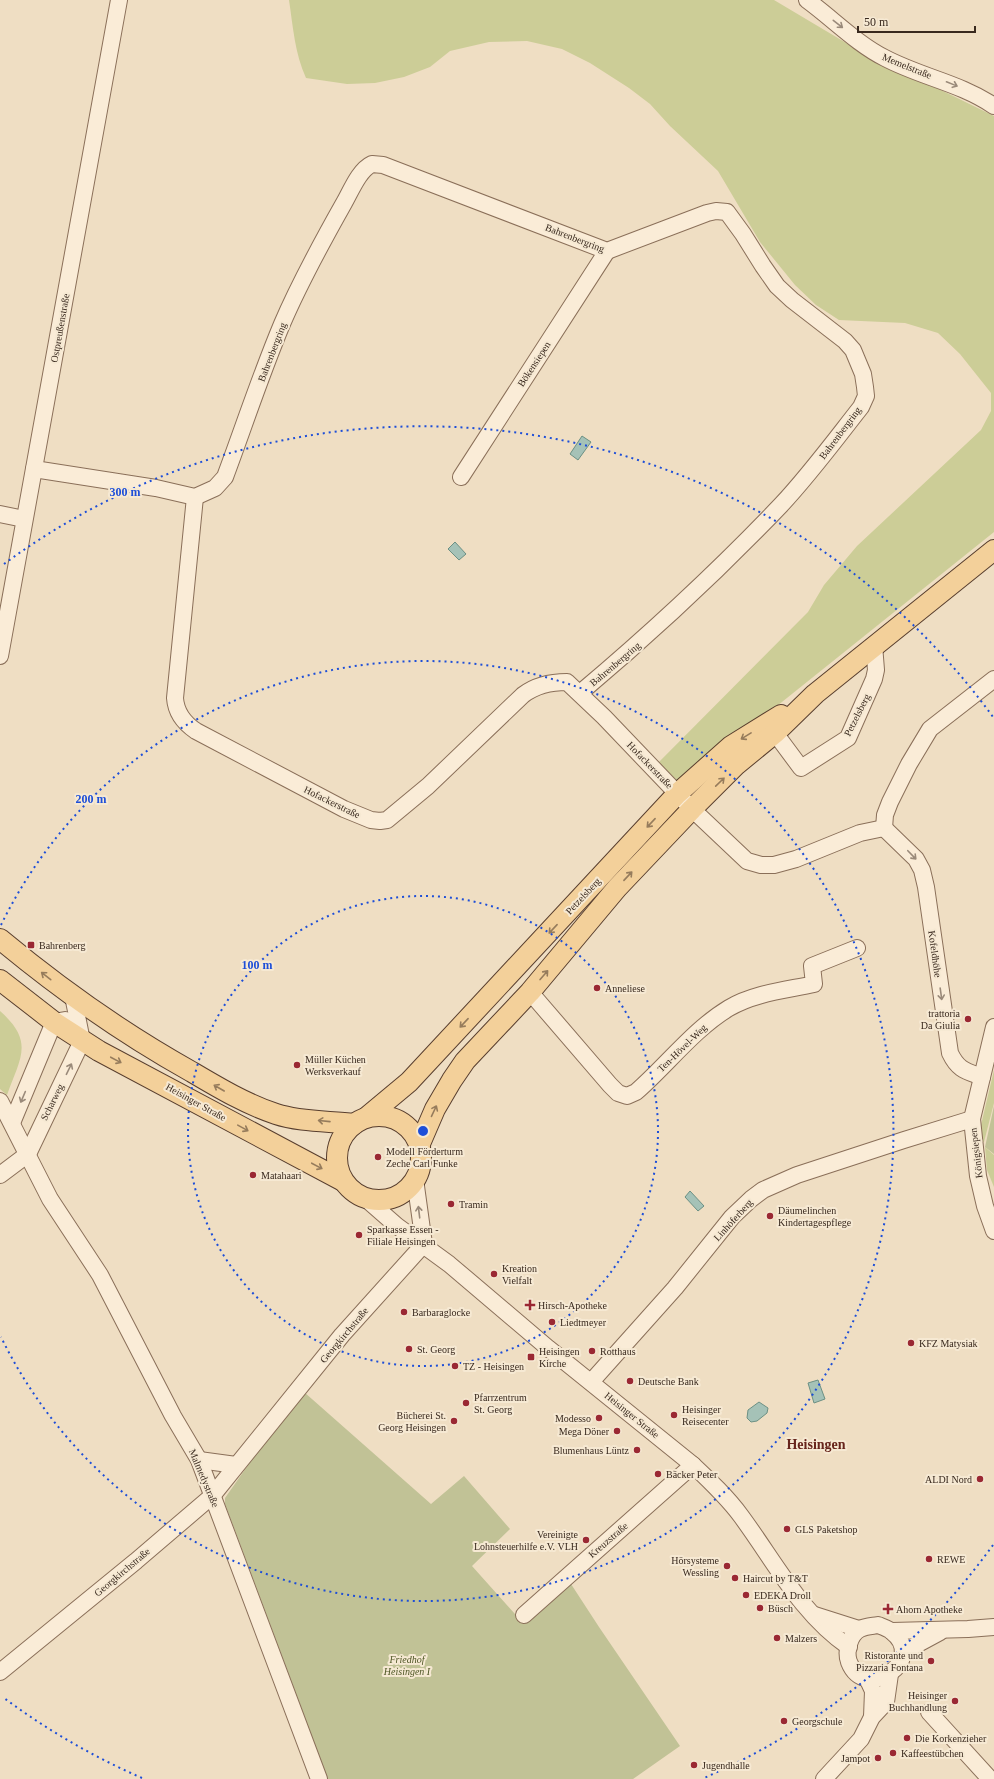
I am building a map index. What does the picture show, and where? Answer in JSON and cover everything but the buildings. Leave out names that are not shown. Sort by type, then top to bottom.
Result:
[{"type":"main road","name":"Petzelsberg","points":[[419,1146],[435,1109],[465,1061],[530,992],[617,888],[692,809],[736,765],[775,733],[815,694],[994,550]]},
{"type":"main road","name":"Petzelsberg","points":[[360,1121],[409,1082],[677,794],[731,746],[815,694]]},
{"type":"main road","points":[[0,939],[73,996],[100,1015],[184,1068],[234,1097],[277,1114],[294,1118],[360,1121],[384,1116],[399,1121],[412,1132],[419,1146],[421,1163],[415,1179],[404,1192],[389,1199],[382,1200],[365,1198],[354,1192],[344,1181],[339,1172],[337,1150],[340,1140],[346,1131],[360,1121]]},
{"type":"main road","name":"Heisinger Straße","points":[[0,980],[54,1022],[82,1041],[344,1181]]},
{"type":"street","name":"Ostpreußenstraße","points":[[0,656],[119,0]]},
{"type":"street","name":"Memelstraße","points":[[807,0],[877,54],[964,89],[994,106]]},
{"type":"street","name":"Bahrenbergring","points":[[195,497],[215,488],[225,477],[282,324],[326,234],[367,166],[372,164],[383,165],[607,251],[707,213],[716,211],[727,212],[778,286],[792,300],[845,341],[853,350],[863,374],[866,396],[861,407],[816,465],[781,505],[642,641],[580,693]]},
{"type":"street","name":"Bökensiepen","points":[[461,477],[607,251]]},
{"type":"street","points":[[34,469],[156,488],[195,497]]},
{"type":"street","name":"Hofackerstraße","points":[[195,497],[175,698],[179,715],[196,731],[344,809],[371,820],[380,821],[387,820],[428,786],[529,691],[547,684],[567,682],[580,693],[692,809]]},
{"type":"street","points":[[0,514],[24,519]]},
{"type":"street","name":"Petzelsberg","points":[[775,733],[801,768],[848,738],[874,679],[876,670],[874,645]]},
{"type":"street","points":[[692,809],[747,861],[761,865],[774,865],[796,859],[860,833],[884,828],[887,808],[917,750],[930,729],[994,679]]},
{"type":"street","name":"Kofeldhöhe","points":[[884,828],[916,859],[922,870],[926,887],[950,1053],[955,1063],[961,1069],[982,1077]]},
{"type":"street","name":"Ten-Hövel-Weg","points":[[530,992],[610,1085],[618,1093],[627,1096],[636,1092],[706,1025],[730,1008],[756,997],[814,984],[812,966],[857,948]]},
{"type":"street","points":[[73,996],[82,1041]]},
{"type":"street","points":[[12,1123],[54,1022],[100,1015]]},
{"type":"street","name":"Königsiepen","points":[[994,1027],[972,1120],[978,1176],[985,1206],[994,1231]]},
{"type":"street","name":"Scharweg","points":[[28,1154],[37,1132],[82,1041]]},
{"type":"street","points":[[0,1101],[28,1154],[0,1174]]},
{"type":"street","name":"Linhöferberg","points":[[591,1382],[675,1288],[732,1217],[751,1199],[764,1190],[804,1173],[904,1140],[972,1120]]},
{"type":"street","name":"Malmedystraße","points":[[28,1154],[50,1199],[100,1275],[173,1416],[198,1460],[319,1779]]},
{"type":"street","points":[[415,1179],[424,1244]]},
{"type":"street","name":"Heisinger Straße","points":[[365,1198],[397,1226],[424,1244],[537,1340],[693,1465],[729,1501],[790,1589],[812,1614],[849,1647]]},
{"type":"street","name":"Georgkirchstraße","points":[[0,1672],[136,1561],[212,1496],[342,1335],[424,1244]]},
{"type":"street","points":[[198,1460],[236,1465]]},
{"type":"street","name":"Kreuzstraße","points":[[524,1614],[693,1465]]},
{"type":"street","points":[[812,1614],[860,1629],[878,1625],[892,1631],[994,1627]]},
{"type":"street","points":[[860,1629],[850,1640],[847,1652],[849,1662],[857,1672],[867,1678],[878,1679],[890,1674],[899,1666],[903,1652],[901,1641],[892,1631]]},
{"type":"street","points":[[903,1652],[943,1630]]},
{"type":"street","points":[[824,1779],[861,1739],[872,1718],[886,1702],[890,1674]]},
{"type":"street","points":[[867,1678],[873,1691],[874,1705],[872,1718]]},
{"type":"street","points":[[929,1712],[990,1779]]},
{"type":"green space","points":[[289,0],[774,0],[853,47],[994,116],[994,532],[676,787],[657,764],[808,612],[824,585],[857,546],[981,430],[991,411],[991,393],[960,354],[938,333],[905,323],[839,320],[816,305],[795,285],[760,242],[718,171],[670,126],[650,104],[629,88],[590,63],[562,49],[527,41],[489,42],[450,51],[430,67],[404,77],[375,83],[347,84],[306,78],[297,50]]},
{"type":"green space","points":[[0,1011],[18,1032],[22,1051],[7,1095],[0,1089]]},
{"type":"green space","points":[[994,1070],[994,1103],[984,1142],[981,1141],[981,1125]]},
{"type":"green space","points":[[994,1106],[994,1154],[985,1147]]},
{"type":"green space","points":[[985,1147],[994,1155],[994,1187],[987,1170]]},
{"type":"green space","name":"Friedhof Heisingen I","points":[[304,1392],[431,1504],[464,1476],[510,1529],[472,1566],[524,1624],[571,1584],[680,1746],[633,1779],[328,1779],[225,1504],[225,1498],[260,1448]]},
{"type":"shaded area","points":[[582,436],[591,442],[578,460],[570,454]]},
{"type":"shaded area","points":[[455,542],[466,554],[459,560],[448,549]]},
{"type":"shaded area","points":[[690,1191],[704,1206],[698,1211],[685,1197]]},
{"type":"shaded area","points":[[818,1380],[825,1399],[814,1403],[808,1383]]},
{"type":"shaded area","points":[[759,1402],[768,1408],[767,1413],[757,1421],[751,1422],[747,1418],[748,1410]]},
{"type":"place","name":"Bahrenberg","points":[[31,945]]},
{"type":"place","name":"Anneliese","points":[[597,988]]},
{"type":"place","name":"trattoria Da Giulia","points":[[968,1019]]},
{"type":"place","name":"Müller Küchen Werksverkauf","points":[[297,1065]]},
{"type":"place","name":"Modell Förderturm Zeche Carl Funke","points":[[378,1157]]},
{"type":"place","name":"Matahaari","points":[[253,1175]]},
{"type":"place","name":"Tramin","points":[[451,1204]]},
{"type":"place","name":"Däumelinchen Kindertagespflege","points":[[770,1216]]},
{"type":"place","name":"Sparkasse Essen - Filiale Heisingen","points":[[359,1235]]},
{"type":"place","name":"Kreation Vielfalt","points":[[494,1274]]},
{"type":"place","name":"Hirsch-Apotheke","points":[[530,1305]]},
{"type":"place","name":"Barbaraglocke","points":[[404,1312]]},
{"type":"place","name":"Liedtmeyer","points":[[552,1322]]},
{"type":"place","name":"KFZ Matysiak","points":[[911,1343]]},
{"type":"place","name":"St. Georg","points":[[409,1349]]},
{"type":"place","name":"Rotthaus","points":[[592,1351]]},
{"type":"place","name":"Heisingen Kirche","points":[[531,1357]]},
{"type":"place","name":"TZ - Heisingen","points":[[455,1366]]},
{"type":"place","name":"Deutsche Bank","points":[[630,1381]]},
{"type":"place","name":"Pfarrzentrum St. Georg","points":[[466,1403]]},
{"type":"place","name":"Heisinger Reisecenter","points":[[674,1415]]},
{"type":"place","name":"Modesso","points":[[599,1418]]},
{"type":"place","name":"Bücherei St. Georg Heisingen","points":[[454,1421]]},
{"type":"place","name":"Mega Döner","points":[[617,1431]]},
{"type":"place","name":"Blumenhaus Lüntz","points":[[637,1450]]},
{"type":"place","name":"Bäcker Peter","points":[[658,1474]]},
{"type":"place","name":"ALDI Nord","points":[[980,1479]]},
{"type":"place","name":"GLS Paketshop","points":[[787,1529]]},
{"type":"place","name":"Vereinigte Lohnsteuerhilfe e.V. VLH","points":[[586,1540]]},
{"type":"place","name":"REWE","points":[[929,1559]]},
{"type":"place","name":"Hörsysteme Wessling","points":[[727,1566]]},
{"type":"place","name":"Haircut by T&T","points":[[735,1578]]},
{"type":"place","name":"EDEKA Droll","points":[[746,1595]]},
{"type":"place","name":"Büsch","points":[[760,1608]]},
{"type":"place","name":"Ahorn Apotheke","points":[[888,1609]]},
{"type":"place","name":"Malzers","points":[[777,1638]]},
{"type":"place","name":"Ristorante und Pizzaria Fontana","points":[[931,1661]]},
{"type":"place","name":"Heisinger Buchhandlung","points":[[955,1701]]},
{"type":"place","name":"Georgschule","points":[[784,1721]]},
{"type":"place","name":"Die Korkenzieher","points":[[907,1738]]},
{"type":"place","name":"Kaffeestübchen","points":[[893,1753]]},
{"type":"place","name":"Jampot","points":[[878,1758]]},
{"type":"place","name":"Jugendhalle","points":[[694,1765]]},
{"type":"district","name":"Heisingen","points":[[816,1444]]}]
